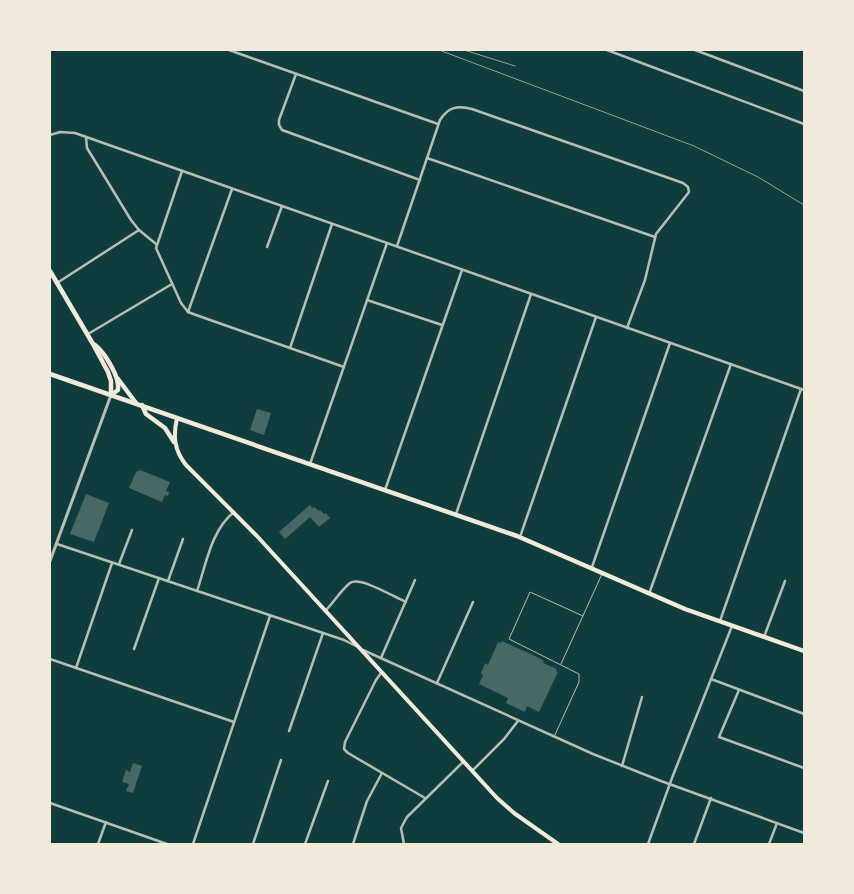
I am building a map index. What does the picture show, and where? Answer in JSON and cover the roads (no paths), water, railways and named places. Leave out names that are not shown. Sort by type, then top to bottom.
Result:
[{"type":"main road","points":[[50,271],[88,334],[110,376],[111,395]]},
{"type":"main road","points":[[93,344],[101,350],[117,378],[146,414],[165,428],[174,442],[178,454],[186,465],[234,512],[326,610],[463,762],[508,808],[558,844]]},
{"type":"main road","points":[[50,374],[520,537],[649,594],[720,622],[804,651]]},
{"type":"main road","points":[[111,395],[118,390],[117,378]]},
{"type":"main road","points":[[174,442],[177,418]]},
{"type":"street","points":[[229,50],[438,124]]},
{"type":"street","points":[[607,50],[804,124]]},
{"type":"street","points":[[695,50],[804,91]]},
{"type":"street","points":[[296,74],[279,120],[280,127],[287,134],[420,180]]},
{"type":"street","points":[[396,247],[428,158],[438,124],[443,115],[450,109],[459,106],[682,183],[689,189],[687,195],[659,228],[655,237],[645,280],[627,328]]},
{"type":"street","points":[[50,135],[64,132],[86,137],[803,389],[720,622]]},
{"type":"street","points":[[86,137],[87,148],[139,230],[156,244]]},
{"type":"street","points":[[428,158],[655,237]]},
{"type":"street","points":[[182,171],[156,244],[157,252],[183,307],[188,312],[344,367]]},
{"type":"street","points":[[188,312],[232,189]]},
{"type":"street","points":[[267,247],[282,206]]},
{"type":"street","points":[[290,348],[332,224]]},
{"type":"street","points":[[57,282],[139,230]]},
{"type":"street","points":[[310,464],[387,243]]},
{"type":"street","points":[[386,490],[462,270]]},
{"type":"street","points":[[88,334],[172,284]]},
{"type":"street","points":[[456,514],[531,294]]},
{"type":"street","points":[[367,300],[442,325]]},
{"type":"street","points":[[520,537],[596,317]]},
{"type":"street","points":[[591,569],[670,343]]},
{"type":"street","points":[[649,594],[731,364]]},
{"type":"street","points":[[50,561],[111,395]]},
{"type":"street","points":[[197,591],[215,536],[221,525],[234,512]]},
{"type":"street","points":[[119,564],[132,530]]},
{"type":"street","points":[[168,581],[183,539]]},
{"type":"street","points":[[57,544],[344,640],[518,721],[622,766],[804,832]]},
{"type":"street","points":[[76,668],[112,562]]},
{"type":"street","points":[[134,649],[159,578]]},
{"type":"street","points":[[380,658],[416,580]]},
{"type":"street","points":[[326,610],[355,581],[364,582],[406,602]]},
{"type":"street","points":[[764,637],[785,582]]},
{"type":"street","points":[[437,683],[473,602]]},
{"type":"street","points":[[192,844],[270,616]]},
{"type":"street","points":[[648,844],[732,626]]},
{"type":"street","points":[[289,730],[323,634]]},
{"type":"street","points":[[50,659],[234,722]]},
{"type":"street","points":[[382,673],[376,680],[344,747],[347,752],[425,798]]},
{"type":"street","points":[[711,678],[804,714]]},
{"type":"street","points":[[739,690],[719,737],[804,768]]},
{"type":"street","points":[[622,766],[642,698]]},
{"type":"street","points":[[472,771],[504,739],[518,721]]},
{"type":"street","points":[[253,844],[281,760]]},
{"type":"street","points":[[404,844],[401,833],[402,824],[410,813],[463,762]]},
{"type":"street","points":[[353,844],[367,801],[382,773]]},
{"type":"street","points":[[305,844],[328,781]]},
{"type":"street","points":[[694,844],[711,798]]},
{"type":"street","points":[[50,803],[167,844]]},
{"type":"street","points":[[98,844],[106,822]]},
{"type":"street","points":[[768,844],[777,823]]},
{"type":"lane","points":[[561,664],[602,574]]},
{"type":"lane","points":[[554,737],[580,678],[578,673],[509,640],[530,592],[583,616]]},
{"type":"railway","points":[[439,50],[694,146],[758,177],[804,205]]},
{"type":"railway","points":[[464,50],[515,66]]}]
